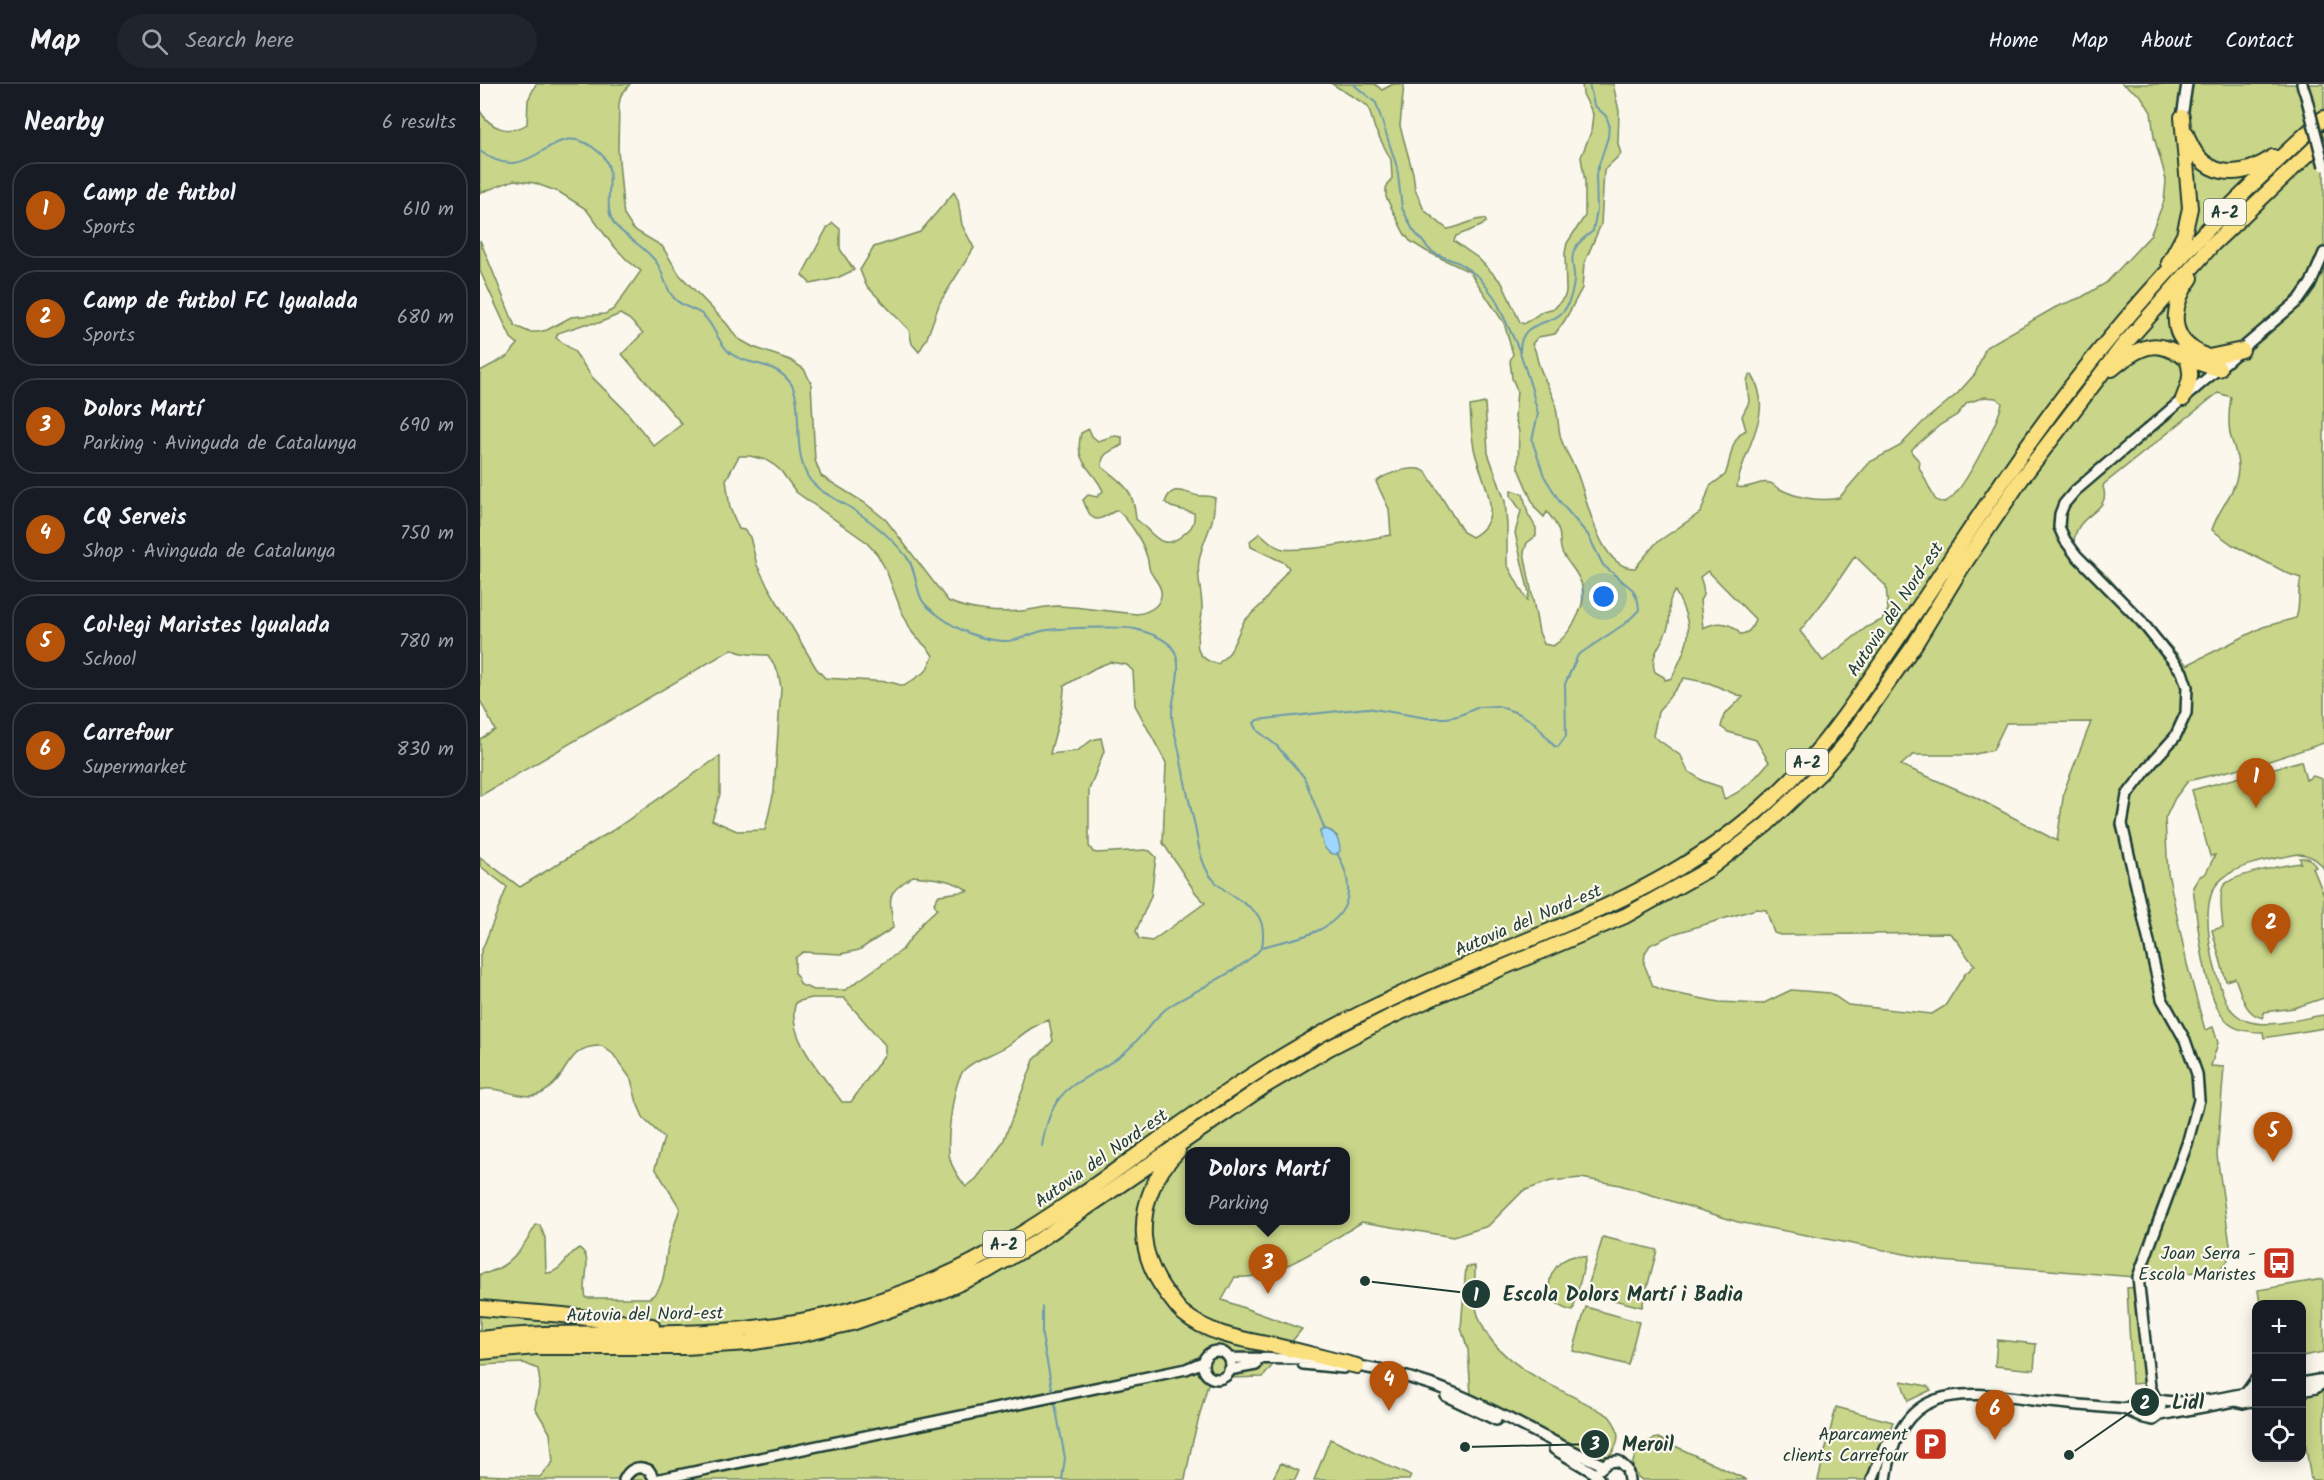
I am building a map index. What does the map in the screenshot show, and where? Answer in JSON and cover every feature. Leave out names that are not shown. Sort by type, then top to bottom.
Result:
[{"type":"highway","points":[[2182,117],[2189,142],[2195,153],[2205,163],[2222,171],[2240,172],[2253,168],[2295,144]]},
{"type":"highway","points":[[2158,284],[2179,245],[2189,218],[2190,197],[2182,140],[2182,117]]},
{"type":"highway","name":"Autovia del Nord-est","points":[[480,1339],[544,1334],[677,1333],[754,1328],[816,1318],[886,1298],[985,1256],[1047,1219],[1224,1094],[1300,1046],[1368,1009],[1415,987],[1624,899],[1652,885],[1711,849],[1759,811],[1804,765],[1839,723],[2037,432],[2086,369],[2158,284],[2235,201],[2324,118]]},
{"type":"highway","name":"Autovia del Nord-est","points":[[480,1352],[536,1347],[652,1348],[747,1343],[819,1331],[890,1311],[937,1293],[1004,1262],[1288,1071],[1358,1032],[1645,906],[1709,869],[1766,825],[1821,772],[1845,744],[1915,644],[1960,570],[2009,497],[2095,380],[2212,245],[2324,138]]},
{"type":"highway","points":[[2212,245],[2203,264],[2184,288],[2176,312],[2176,322],[2182,338],[2193,350],[2209,357],[2219,369]]},
{"type":"highway","points":[[2095,380],[2110,371],[2129,354],[2141,348],[2161,346],[2170,348],[2194,362],[2219,369]]},
{"type":"highway","points":[[2209,357],[2242,350]]},
{"type":"highway","points":[[2183,399],[2191,376],[2186,357]]},
{"type":"highway","points":[[1221,1115],[1168,1160],[1152,1188],[1144,1227],[1145,1247],[1160,1284],[1182,1313],[1209,1328],[1235,1338],[1357,1366]]},
{"type":"highway","points":[[480,1308],[574,1316],[654,1327],[677,1333]]},
{"type":"street","points":[[2182,117],[2187,84]]},
{"type":"street","points":[[2302,84],[2324,167]]},
{"type":"street","points":[[2142,1417],[2139,1410],[2150,1400],[2150,1387],[2138,1277],[2187,1144],[2199,1100],[2197,1074],[2185,1040],[2162,999],[2122,824],[2127,795],[2175,737],[2186,713],[2187,687],[2182,672],[2141,621],[2076,555],[2059,527],[2064,504],[2075,491],[2299,300],[2311,283],[2324,253]]},
{"type":"street","points":[[1229,1358],[1229,1370],[1225,1376],[1210,1377],[1204,1366],[1207,1355],[1215,1351],[1223,1352],[1229,1358],[1310,1359],[1401,1376],[1455,1394],[1603,1465]]},
{"type":"street","points":[[1229,1370],[1249,1365],[1310,1364],[1404,1381],[1446,1396],[1550,1447],[1591,1471],[1599,1479]]},
{"type":"street","points":[[624,1480],[630,1471],[639,1467],[649,1470],[655,1480],[1020,1402],[1204,1366]]},
{"type":"street","points":[[2306,1384],[2318,1380],[2324,1382]]},
{"type":"street","points":[[1886,1480],[1889,1454],[1911,1416],[1929,1401],[1957,1394],[2001,1395],[2124,1408],[2151,1420],[2160,1415],[2252,1398]]},
{"type":"street","points":[[2124,1408],[2150,1400],[2184,1402],[2252,1398]]},
{"type":"street","points":[[2150,1400],[2162,1408],[2160,1415]]},
{"type":"street","points":[[1872,1480],[1885,1447],[1899,1434]]},
{"type":"street","points":[[1889,1454],[1892,1480]]},
{"type":"street","points":[[1599,1479],[1599,1471],[1603,1465],[1618,1461],[1625,1465],[1630,1478]]},
{"type":"green space","points":[[536,84],[630,84],[621,95],[619,104],[618,149],[624,215],[633,229],[662,246],[679,274],[727,324],[737,338],[753,347],[790,360],[804,369],[811,383],[815,460],[821,476],[865,503],[886,520],[948,601],[975,609],[1003,612],[1058,606],[1136,614],[1148,611],[1158,604],[1161,589],[1150,571],[1148,559],[1131,526],[1117,510],[1096,519],[1090,514],[1083,500],[1088,495],[1097,497],[1103,491],[1082,459],[1080,452],[1081,433],[1089,429],[1098,441],[1114,436],[1122,437],[1122,445],[1105,455],[1102,467],[1127,488],[1133,501],[1136,519],[1163,542],[1176,540],[1189,530],[1193,522],[1194,513],[1171,507],[1165,502],[1172,492],[1180,491],[1215,498],[1212,521],[1199,561],[1202,612],[1197,644],[1202,656],[1218,664],[1230,652],[1244,621],[1263,603],[1289,568],[1285,563],[1251,547],[1250,541],[1260,533],[1276,547],[1283,549],[1325,547],[1391,535],[1389,509],[1376,482],[1393,473],[1408,469],[1426,472],[1463,532],[1472,537],[1483,529],[1489,519],[1489,496],[1473,443],[1470,406],[1485,403],[1488,453],[1505,501],[1507,564],[1527,601],[1529,593],[1515,533],[1521,511],[1511,496],[1511,490],[1523,494],[1528,514],[1536,528],[1536,536],[1527,543],[1524,552],[1539,632],[1544,644],[1553,646],[1565,635],[1576,620],[1582,602],[1581,581],[1562,552],[1557,526],[1547,512],[1544,517],[1535,508],[1518,468],[1519,432],[1515,417],[1517,390],[1512,378],[1510,361],[1513,354],[1504,323],[1470,272],[1426,251],[1410,241],[1404,233],[1386,197],[1386,188],[1392,178],[1391,160],[1375,129],[1368,106],[1332,84],[1375,84],[1382,90],[1393,84],[1404,84],[1400,126],[1415,189],[1424,210],[1447,229],[1485,219],[1486,222],[1481,226],[1456,236],[1454,241],[1478,258],[1502,283],[1520,322],[1524,324],[1543,311],[1555,308],[1565,296],[1567,243],[1585,216],[1585,182],[1581,157],[1591,132],[1593,114],[1583,94],[1582,84],[1613,84],[1619,111],[1618,144],[1621,154],[1604,170],[1601,224],[1584,264],[1582,288],[1555,334],[1538,337],[1532,344],[1555,403],[1564,448],[1577,473],[1596,530],[1612,557],[1623,565],[1635,568],[1656,543],[1701,512],[1710,486],[1725,475],[1734,444],[1746,430],[1742,416],[1749,402],[1747,381],[1749,375],[1752,375],[1758,389],[1759,418],[1737,487],[1742,488],[1766,482],[1800,497],[1824,500],[1839,498],[1870,462],[1900,446],[1923,422],[1957,394],[1975,374],[1986,347],[2056,307],[2082,297],[2106,283],[2150,236],[2164,201],[2166,181],[2154,137],[2151,112],[2141,96],[2123,84],[2324,84],[2324,743],[2269,761],[2188,781],[2175,798],[2165,819],[2168,873],[2187,964],[2205,1030],[2213,1027],[2218,1043],[2211,1066],[2224,1067],[2217,1155],[2230,1245],[2226,1264],[2216,1271],[2150,1275],[2149,1268],[2135,1277],[1941,1261],[1738,1222],[1620,1185],[1581,1178],[1551,1181],[1523,1191],[1488,1226],[1453,1237],[1362,1222],[1284,1267],[1251,1277],[1235,1277],[1222,1300],[1302,1329],[1263,1377],[1230,1378],[1226,1381],[1208,1384],[1185,1480],[480,1480],[480,1475],[540,1477],[553,1462],[550,1433],[535,1408],[540,1383],[538,1369],[524,1363],[480,1365],[480,1274],[498,1268],[514,1257],[536,1225],[540,1225],[545,1238],[546,1273],[560,1267],[579,1248],[584,1252],[587,1264],[586,1298],[649,1298],[655,1294],[662,1282],[668,1246],[680,1208],[655,1168],[664,1138],[644,1119],[631,1079],[613,1054],[602,1046],[581,1050],[552,1086],[537,1095],[521,1095],[496,1089],[480,1090],[480,955],[507,887],[480,866],[480,857],[520,887],[615,829],[720,756],[720,794],[712,820],[737,831],[765,830],[774,791],[781,687],[778,672],[768,655],[745,654],[732,649],[480,796],[480,739],[495,730],[480,700],[480,371],[508,356],[518,344],[511,338],[480,271],[480,240],[515,326],[529,332],[547,330],[571,317],[605,314],[614,309],[641,271],[611,243],[586,209],[559,192],[534,183],[514,180],[480,193],[480,111],[489,122],[507,130],[520,128],[527,124],[528,100]],"holes":[[[620,314],[629,319],[643,333],[622,354],[682,424],[654,446],[625,410],[592,377],[574,351],[556,338],[558,333],[585,324],[599,323]],[[2218,393],[2231,397],[2229,429],[2237,456],[2237,478],[2212,530],[2233,545],[2301,578],[2296,618],[2263,627],[2187,665],[2107,576],[2074,545],[2075,534],[2080,526],[2103,503],[2105,496],[2103,487]],[[1985,397],[1996,398],[2002,403],[1987,441],[1969,474],[1951,498],[1939,502],[1935,499],[1919,467],[1920,462],[1912,453],[1912,449],[1940,425],[1957,415],[1967,403]],[[739,456],[766,460],[774,465],[796,492],[865,541],[877,554],[912,632],[933,656],[926,671],[904,686],[890,682],[825,678],[816,668],[766,583],[757,565],[750,537],[744,530],[739,529],[730,508],[726,480]],[[1855,556],[1886,586],[1888,610],[1882,620],[1867,627],[1823,661],[1800,631]],[[1708,571],[1755,619],[1750,630],[1740,634],[1732,626],[1723,623],[1703,628],[1700,600],[1703,592],[1700,577]],[[1675,591],[1682,604],[1688,634],[1672,678],[1665,680],[1655,672],[1653,665],[1667,630],[1672,595]],[[1110,662],[1127,665],[1133,671],[1135,705],[1166,763],[1163,843],[1195,892],[1205,903],[1152,941],[1139,939],[1136,931],[1151,896],[1156,857],[1150,851],[1145,850],[1097,853],[1093,852],[1089,846],[1089,790],[1104,751],[1101,738],[1092,740],[1077,751],[1050,754],[1061,712],[1064,686]],[[1684,678],[1709,683],[1743,697],[1724,715],[1721,727],[1728,732],[1756,740],[1769,762],[1744,788],[1724,799],[1721,787],[1703,781],[1688,771],[1681,756],[1653,736],[1658,712]],[[2091,722],[2064,791],[2057,841],[1975,797],[1901,765],[1913,755],[1971,755],[1993,750],[2006,723]],[[1325,829],[1337,836],[1324,845],[1320,831]],[[913,876],[950,882],[968,891],[939,895],[934,903],[937,909],[923,922],[902,950],[845,990],[814,990],[801,985],[795,973],[795,958],[803,952],[841,954],[859,950],[893,928],[891,897],[897,888]],[[1756,909],[1766,910],[1774,933],[1780,935],[1949,933],[1975,965],[1965,974],[1945,1006],[1932,1014],[1848,1005],[1830,993],[1791,990],[1762,1004],[1719,1002],[1668,992],[1653,986],[1644,964],[1645,953],[1650,945],[1673,934]],[[812,998],[844,998],[885,1045],[885,1054],[851,1102],[842,1102],[816,1068],[801,1042],[794,1015],[796,1002]],[[1049,1020],[1053,1041],[1034,1060],[1003,1142],[976,1179],[966,1187],[952,1166],[949,1151],[954,1098],[961,1075],[970,1065],[1005,1047]]]},
{"type":"green space","points":[[954,192],[958,200],[962,225],[974,248],[940,302],[927,338],[919,352],[912,344],[909,330],[866,285],[860,270],[874,247],[920,232]]},
{"type":"green space","points":[[833,223],[840,229],[840,249],[854,270],[837,278],[811,284],[802,275],[827,228]]},
{"type":"green space","points":[[2301,761],[2306,780],[2313,776],[2322,779],[2324,869],[2313,858],[2297,854],[2243,867],[2233,871],[2217,884],[2211,895],[2208,910],[2210,945],[2218,981],[2229,1007],[2235,1014],[2247,1021],[2266,1024],[2324,1015],[2324,1028],[2264,1038],[2263,1032],[2243,1030],[2229,1024],[2218,1009],[2212,994],[2199,937],[2193,887],[2199,877],[2206,873],[2215,855],[2210,856],[2192,790]]},
{"type":"green space","points":[[2300,858],[2308,858],[2316,867],[2313,868],[2324,895],[2324,998],[2294,1008],[2264,1012],[2263,1018],[2248,1008],[2235,978],[2226,981],[2212,930],[2223,927],[2221,899],[2224,885],[2238,877],[2301,863]]},
{"type":"green space","points":[[1603,1237],[1657,1250],[1642,1307],[1586,1293]]},
{"type":"green space","points":[[1574,1256],[1586,1257],[1573,1311],[1562,1307],[1555,1301],[1549,1284],[1556,1267],[1564,1260]]},
{"type":"green space","points":[[1475,1266],[1476,1308],[1484,1329],[1496,1346],[1530,1374],[1609,1416],[1618,1436],[1616,1446],[1609,1456],[1599,1457],[1560,1441],[1471,1395],[1468,1350],[1461,1328],[1466,1267]]},
{"type":"green space","points":[[2323,1279],[2324,1352],[2306,1355],[2306,1300],[2259,1300],[2258,1290]]},
{"type":"green space","points":[[2136,1287],[2145,1383],[2132,1384],[2127,1288]]},
{"type":"green space","points":[[1586,1307],[1639,1322],[1628,1365],[1573,1351]]},
{"type":"green space","points":[[1997,1340],[2036,1344],[2034,1370],[1995,1366]]},
{"type":"green space","points":[[1901,1381],[1927,1386],[1931,1390],[1908,1401]]},
{"type":"green space","points":[[2324,1390],[2324,1480],[2311,1480],[2306,1447],[2306,1393]]},
{"type":"green space","points":[[1836,1407],[1893,1422],[1868,1480],[1818,1480]]},
{"type":"green space","points":[[1658,1438],[1747,1480],[1642,1480],[1633,1468],[1635,1455],[1645,1444]]},
{"type":"green space","points":[[1330,1439],[1411,1476],[1409,1480],[1314,1480]]},
{"type":"green space","points":[[1281,1463],[1299,1471],[1295,1480],[1272,1480]]},
{"type":"water","points":[[1325,829],[1332,832],[1338,839],[1340,850],[1338,854],[1330,853],[1324,847],[1320,831]]},
{"type":"waterway","points":[[1325,830],[1304,777],[1277,746],[1258,731],[1254,723],[1257,720],[1367,708],[1427,718],[1446,718],[1458,716],[1479,707],[1498,706],[1520,714],[1535,723],[1554,746],[1558,747],[1566,736],[1565,684],[1578,655],[1626,623],[1639,610],[1633,590],[1603,565],[1588,535],[1560,502],[1544,476],[1532,440],[1538,414],[1532,390],[1520,352],[1495,298],[1479,277],[1459,263],[1436,254],[1413,230],[1402,208],[1397,167],[1376,103],[1353,84]]},
{"type":"waterway","points":[[1520,351],[1526,332],[1532,327],[1555,318],[1567,306],[1574,282],[1572,260],[1574,251],[1580,242],[1593,231],[1597,210],[1596,174],[1608,137],[1609,124],[1606,116],[1594,105],[1589,84]]},
{"type":"waterway","points":[[480,151],[499,161],[515,163],[568,140],[583,142],[600,153],[609,170],[611,219],[653,258],[674,298],[703,315],[730,353],[775,370],[789,381],[794,389],[800,453],[808,477],[821,490],[870,522],[900,549],[912,566],[922,600],[936,614],[971,634],[1003,641],[1049,630],[1135,629],[1163,640],[1171,646],[1175,653],[1178,661],[1178,677],[1172,721],[1202,859],[1212,878],[1256,913],[1261,921],[1263,932],[1262,947],[1233,970],[1166,1009],[1125,1052],[1061,1096],[1053,1108],[1042,1146]]},
{"type":"waterway","points":[[1263,947],[1311,934],[1338,916],[1344,907],[1348,887],[1347,876],[1337,853]]},
{"type":"waterway","points":[[1042,1307],[1042,1336],[1053,1393]]},
{"type":"waterway","points":[[1054,1399],[1065,1458],[1062,1480]]},
{"type":"place","name":"Camp de futbol","points":[[2256,808]]},
{"type":"place","name":"Camp de futbol FC Igualada","points":[[2271,954]]},
{"type":"place","name":"Col·legi Maristes Igualada","points":[[2273,1162]]},
{"type":"place","name":"Joan Serra - Escola Maristes","points":[[2279,1263]]},
{"type":"place","name":"Escola Dolors Martí i Badia","points":[[1365,1281]]},
{"type":"place","name":"Dolors Martí","points":[[1268,1294]]},
{"type":"place","name":"CQ Serveis","points":[[1389,1411]]},
{"type":"place","name":"Carrefour","points":[[1995,1440]]},
{"type":"place","name":"Aparcament clients Carrefour","points":[[1931,1444]]},
{"type":"place","name":"Meroil","points":[[1465,1447]]},
{"type":"place","name":"Lidl","points":[[2069,1455]]}]
